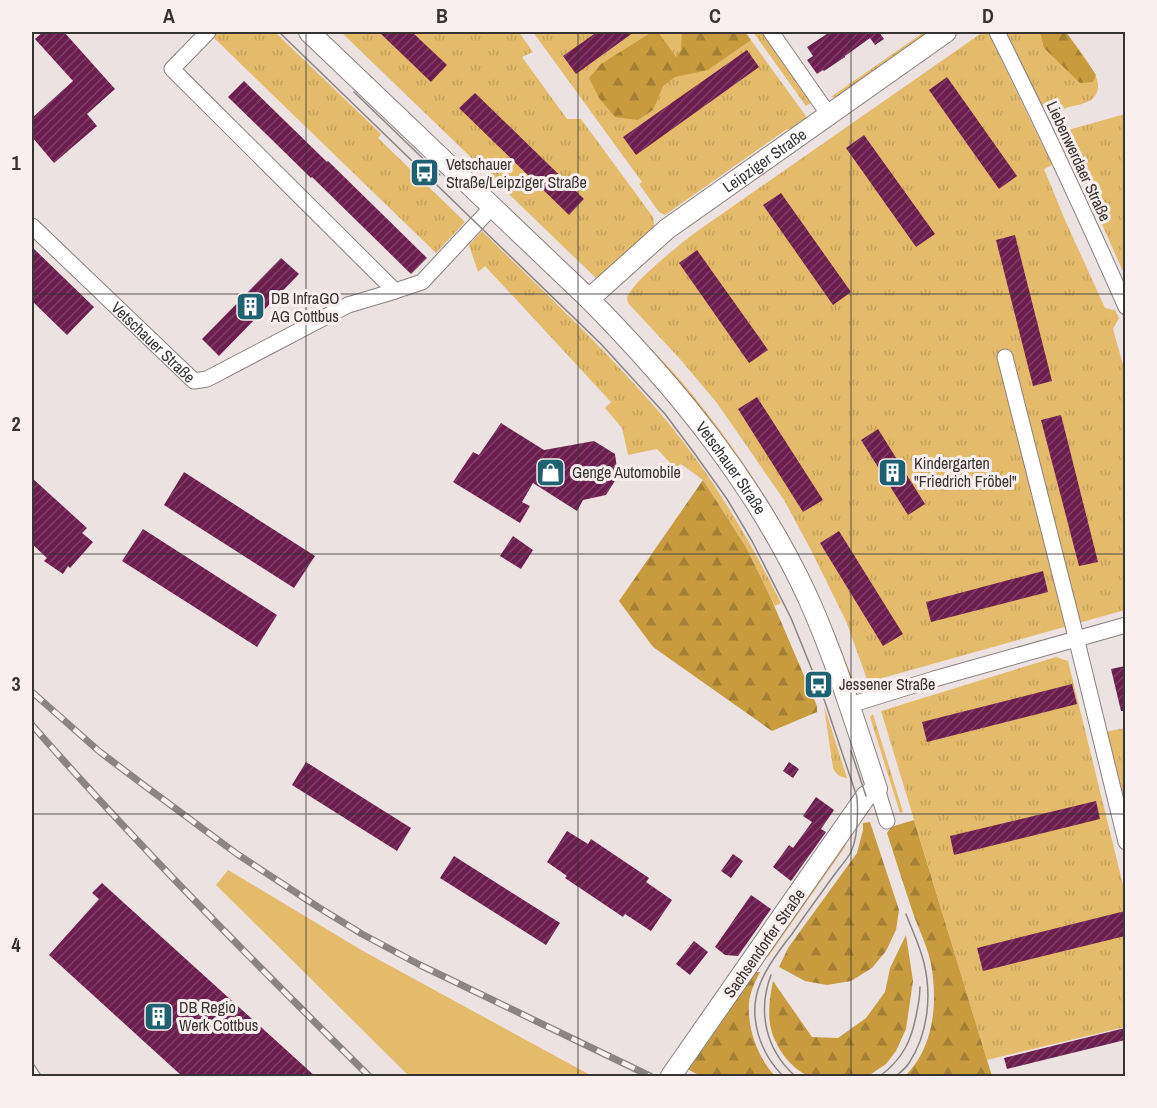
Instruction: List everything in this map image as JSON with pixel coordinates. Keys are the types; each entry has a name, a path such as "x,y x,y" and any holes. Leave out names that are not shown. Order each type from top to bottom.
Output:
{"street":[{"path":"208,32 172,69 395,291"},
{"name":"Vetschauer Straße","path":"309,32 589,299 664,379 710,436 772,528 809,600 850,705 887,821"},
{"path":"771,32 830,115"},
{"name":"Leipziger Straße","path":"589,299 667,229 946,32"},
{"name":"Liebenwerdaer Straße","path":"997,32 1091,228 1125,307"},
{"name":"Vetschauer Straße","path":"32,226 194,381 207,379 348,305 422,282 492,207"},
{"path":"1005,357 1125,842"},
{"path":"850,705 1125,625"},
{"name":"Sachsendorfer Straße","path":"671,1077 866,796 877,789"}],"green space":[{"path":"216,32 275,32 381,134 378,138 465,222 436,253 212,36"},
{"path":"341,32 519,32 533,52 522,57 567,119 581,119 653,217 655,230 598,280"},
{"path":"533,32 745,32 808,119 795,129 787,129 665,215 659,212 639,184 642,182"},
{"path":"652,32 658,32 676,57 681,50 682,32 745,32 751,40 708,70 675,77 663,86 653,110 638,120 615,117 599,98 589,78 601,64"},
{"path":"753,32 762,32 812,102 806,106"},
{"path":"924,32 926,34 838,98 831,97"},
{"path":"983,32 988,32 1052,165 1044,169 1105,308 1115,310 1119,318 1113,329 1126,375 1125,610 868,682 846,621 784,500 717,403 628,303 627,299 630,292 646,274 696,232"},
{"path":"1003,32 1066,32 1097,78 1096,95 1085,103 1059,111 1046,108 1039,102"},
{"path":"1040,32 1066,32 1096,75 1093,82 1080,83 1044,48"},
{"path":"1126,114 1125,276 1061,132"},
{"path":"482,231 596,343 679,436 727,505 781,603 775,606 746,547 703,480 681,464 675,468 657,449 628,455 622,428 605,408 611,402 485,266 478,272 469,245"},
{"path":"609,307 682,382 751,474 778,517 809,576 854,682 848,675 815,595"},
{"path":"703,480 746,547 770,596 817,706 817,712 772,731 653,647 619,601"},
{"path":"1056,657 1068,661 1125,893 1125,1027 987,1060 881,711"},
{"path":"824,706 847,778 838,775 833,768"},
{"path":"873,714 903,812 900,813 870,717"},
{"path":"1125,728 1125,815 1105,732"},
{"path":"914,820 992,1076 905,1076 915,1065 928,1039 932,1024 933,979 928,952 887,833 891,827"},
{"path":"870,822 899,910 896,930 886,951 872,968 851,981 827,985 805,981 779,967 788,948 857,853 863,823"},
{"path":"850,831 845,847 768,957 766,951"},
{"path":"228,870 363,951 592,1076 409,1076 216,885"},
{"path":"906,935 913,981 906,1029 896,1051 886,1064 868,1076 809,1076 795,1068 784,1055 772,1032 769,1008 773,981 812,1037 838,1038 866,1018 885,992 890,968"},
{"path":"753,972 760,972 749,1003 752,1032 763,1061 775,1076 701,1076 687,1069"}],"building":[{"path":"43,32 64,32 115,89 87,114 97,126 54,163 32,137 32,118 73,81 35,39"},
{"path":"379,32 412,32 447,65 431,82"},
{"path":"597,32 634,32 576,74 563,56"},
{"path":"830,32 879,32 884,39 875,45 870,38 817,74 807,60 813,56 807,47"},
{"path":"747,50 759,67 636,155 623,137"},
{"path":"947,77 1017,176 999,189 929,90"},
{"path":"244,81 427,258 411,274 228,97"},
{"path":"475,93 584,199 569,215 459,108"},
{"path":"864,135 935,234 916,247 846,148"},
{"path":"781,193 851,292 833,305 763,205"},
{"path":"1015,235 1052,381 1033,386 996,240"},
{"path":"32,247 94,307 67,335 32,301"},
{"path":"697,250 768,350 749,363 679,263"},
{"name":"DB InfraGO AG Cottbus","path":"281,258 299,274 219,356 202,339"},
{"path":"757,397 823,500 803,512 738,409"},
{"path":"1061,415 1098,562 1079,566 1041,420"},
{"path":"501,423 544,450 594,441 615,454 618,476 606,495 583,500 577,511 533,483 522,502 530,506 520,523 453,482 473,452 479,455"},
{"name":"Kindergarten \"Friedrich Fröbel\"","path":"878,429 925,504 908,515 861,440"},
{"path":"184,472 315,556 294,588 164,505"},
{"path":"32,478 87,528 82,533 93,542 70,568 68,566 63,574 44,561 47,558 32,544"},
{"path":"143,529 277,615 257,647 122,561"},
{"path":"839,531 903,634 883,646 820,543"},
{"path":"513,536 533,550 521,569 500,556"},
{"path":"1043,571 1048,592 931,622 926,602"},
{"path":"1125,666 1125,711 1121,711 1111,669"},
{"path":"1072,684 1077,704 927,742 922,722"},
{"path":"306,762 411,828 397,851 292,785"},
{"path":"789,762 799,769 793,778 783,771"},
{"path":"816,797 834,810 821,829 826,832 791,881 773,867 789,845 793,848 812,822 803,816"},
{"path":"1096,801 1100,819 954,855 950,836"},
{"path":"567,831 588,844 591,839 649,878 646,882 672,900 651,931 625,914 623,917 565,878 567,876 547,862"},
{"path":"733,854 743,861 731,878 721,871"},
{"path":"454,856 560,923 546,945 440,878"},
{"path":"102,883 316,1077 183,1077 49,955 99,899 92,893"},
{"path":"751,895 771,909 738,956 725,955 715,947"},
{"path":"1125,911 1125,936 983,971 977,948"},
{"path":"694,941 708,952 690,975 676,964"},
{"path":"1125,1028 1125,1040 1007,1069 1004,1058"}],"tram line":[{"path":"279,32 601,344 665,414 727,499 752,541 791,618 825,702 857,797 857,817 851,852 774,958 763,977 756,996 756,1021 762,1045 783,1076"},
{"path":"354,92 440,175"},
{"path":"851,751 866,796"},
{"path":"896,1076 906,1067 915,1052 924,1027 928,1001 924,963 906,914"},
{"path":"771,975 765,1003 767,1030 777,1054 795,1076"},
{"path":"880,1076 895,1063 909,1040 918,1008 920,987"}],"railway":[{"path":"32,692 100,752 145,786 237,854 318,907 420,965 650,1076"},
{"path":"32,725 155,860 369,1076"},
{"path":"32,1067 38,1076"}],"place":[{"name":"Vetschauer Straße/Leipziger Straße","path":"425,173"},
{"name":"DB InfraGO AG Cottbus","path":"250,307"},
{"name":"Genge Automobile","path":"551,472"},
{"name":"Kindergarten \"Friedrich Fröbel\"","path":"893,472"},
{"name":"Jessener Straße","path":"818,684"},
{"name":"DB Regio Werk Cottbus","path":"158,1016"}]}
